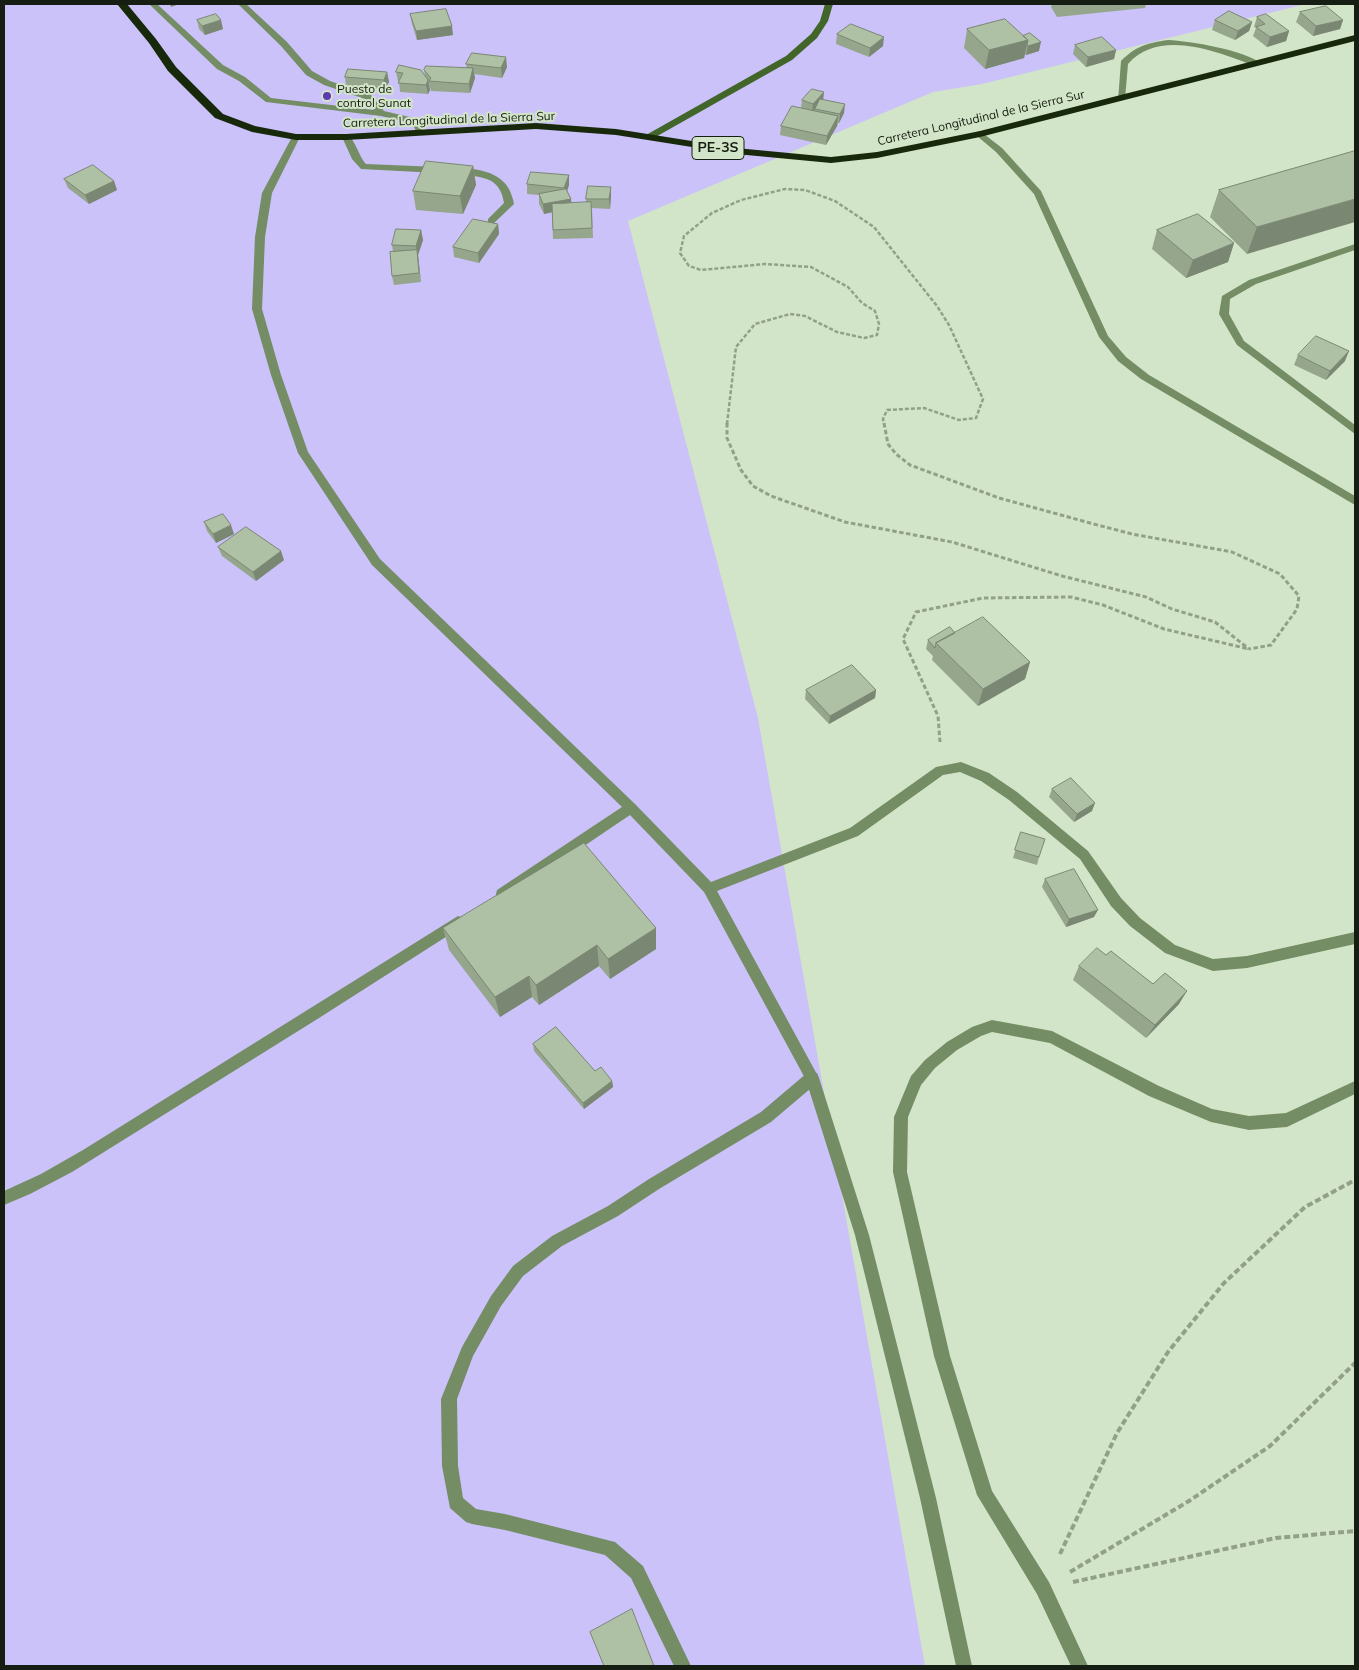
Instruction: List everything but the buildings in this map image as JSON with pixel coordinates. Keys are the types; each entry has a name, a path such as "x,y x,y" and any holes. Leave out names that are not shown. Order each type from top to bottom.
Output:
{"highway":[{"name":"Carretera Longitudinal de la Sierra Sur","path":"122,4 153,41 172,69 219,116 252,129 296,136 346,137 536,126 616,132 736,151 831,160 877,156 980,134 1355,38"}],"street":[{"path":"154,4 220,67 242,79 269,100 381,113 415,121 421,133"},
{"path":"242,4 284,44 309,73 327,83 368,97 381,113"},
{"path":"649,137 789,58 814,36 824,21 829,4"},
{"path":"1121,99 1124,63 1137,50 1156,45 1173,43 1200,45 1258,64"},
{"path":"980,134 999,150 1038,193 1104,338 1122,359 1145,377 1355,501"},
{"path":"296,136 267,193 260,237 257,309 276,375 303,453 376,562 430,617 631,808 709,888 812,1078 862,1235 928,1498 964,1666"},
{"path":"346,137 356,159 364,167 468,171 496,179 507,190 509,204 492,221"},
{"path":"1355,247 1244,285 1225,298 1224,314 1240,343 1355,430"},
{"path":"709,888 854,832 940,771 960,766 985,777 1013,796 1084,855 1116,902 1136,922 1170,949 1214,965 1247,962 1355,938"},
{"path":"495,899 631,808"},
{"path":"4,1198 23,1190 91,1152 327,1007 471,915"},
{"path":"1080,1666 1043,1588 985,1495 942,1356 900,1172 901,1117 916,1081 930,1064 952,1046 977,1030 992,1026 1052,1037 1162,1094 1211,1115 1249,1123 1287,1120 1355,1087"},
{"path":"683,1666 637,1572 609,1548 505,1522 472,1516 456,1502 450,1466 449,1399 467,1352 496,1301 518,1271 556,1241 613,1211 654,1184 766,1117 812,1078"}],"path":[{"path":"940,771 938,716 903,639 916,612 983,598 1071,597 1103,605 1164,629 1248,649 1271,645 1297,609 1299,596 1280,574 1232,552 1132,534 999,498 910,465 896,454 888,444 883,419 887,410 924,408 959,420 976,418 983,399 949,325 937,306 874,227 835,200 805,190 786,189 741,200 712,213 684,236 680,253 689,266 701,270 765,264 810,267 848,287 862,303 875,312 879,324 876,335 864,338 837,332 805,316 790,314 755,324 736,346 727,412 727,438 741,470 753,486 771,496 845,522 952,542 1062,576 1146,597 1172,609 1215,622 1248,649"},
{"path":"1043,1588 1117,1434 1168,1352 1224,1283 1305,1207 1355,1180"},
{"path":"1043,1588 1188,1501 1270,1446 1355,1363"},
{"path":"1043,1588 1276,1538 1355,1531"}],"shaded area":[{"path":"4,4 1306,4 982,84 933,92 628,221 758,718 925,1666 4,1666"}],"place":[{"name":"Puesto de control Sunat","path":"327,96"}]}
